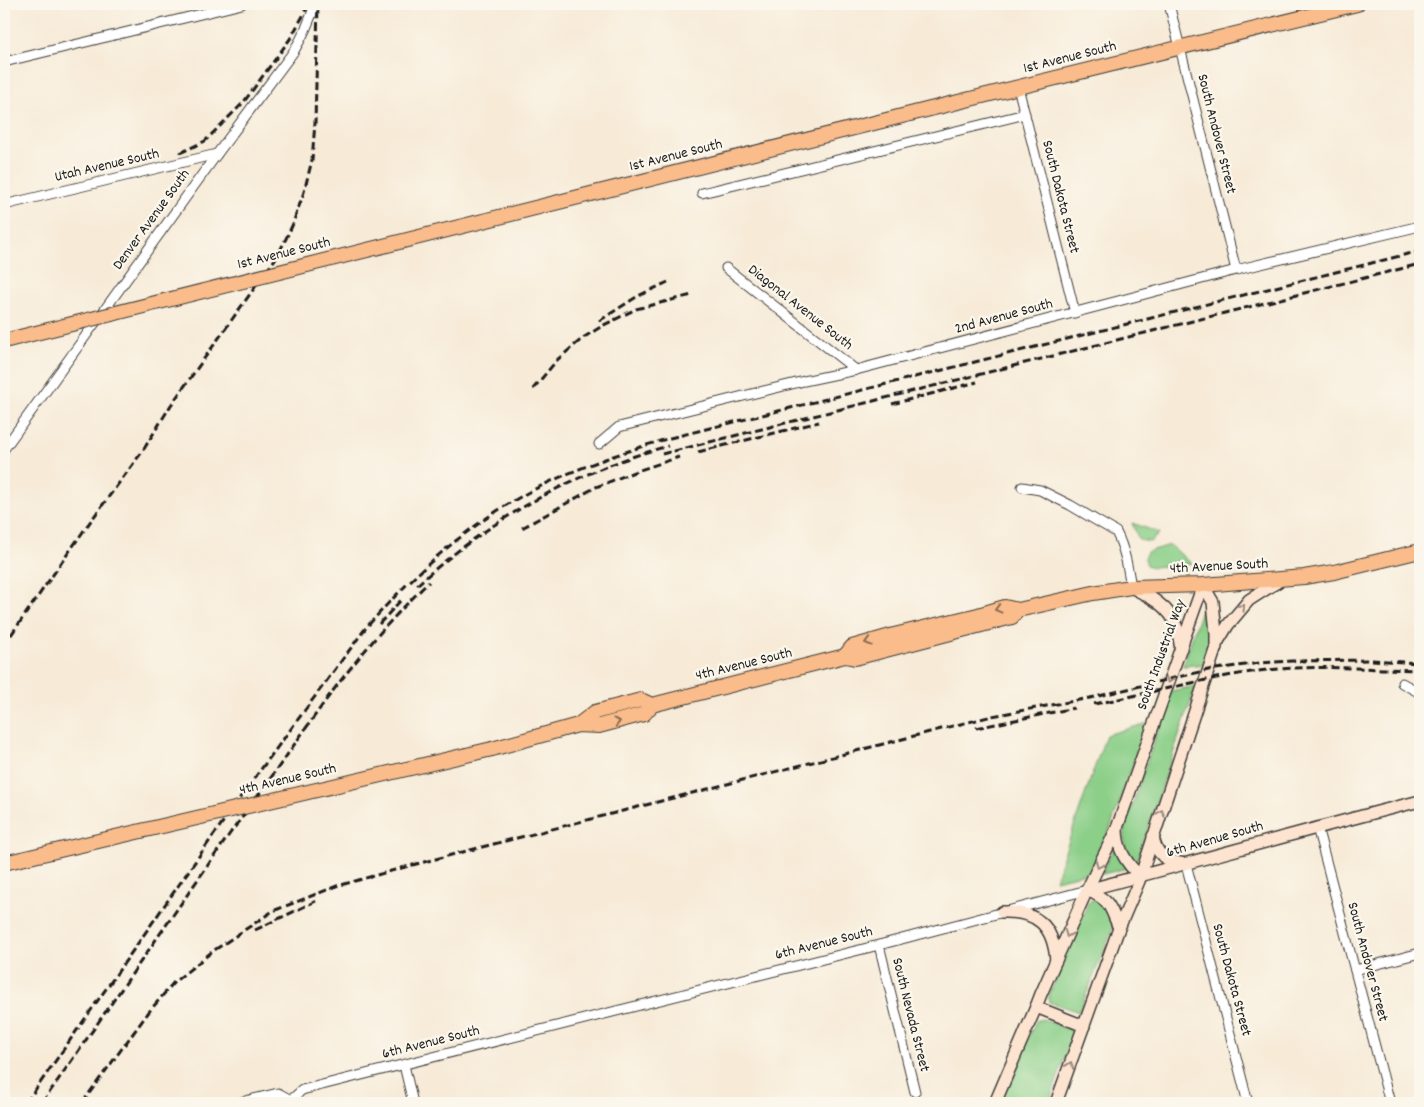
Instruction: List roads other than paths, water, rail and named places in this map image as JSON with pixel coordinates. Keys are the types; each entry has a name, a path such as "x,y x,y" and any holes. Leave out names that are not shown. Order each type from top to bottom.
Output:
{"main road":[{"name":"1st Avenue South","path":"4,341 1018,87 1358,4"},
{"name":"4th Avenue South","path":"845,656 852,647 894,634 1005,607 1018,610 1093,593 1131,587 1203,585 1282,579 1334,572 1420,551"},
{"name":"4th Avenue South","path":"4,863 492,749 578,725 595,712 641,700 652,704 845,656 855,658 1012,617 1018,610"},
{"path":"928,640 932,633 975,620 978,615"}],"street":[{"path":"4,62 242,4"},
{"name":"Denver Avenue South","path":"4,448 294,51 303,36 315,4"},
{"name":"South Andover Street","path":"1169,4 1236,270"},
{"name":"South Dakota Street","path":"1018,87 1075,313"},
{"path":"702,192 1025,114"},
{"name":"Utah Avenue South","path":"4,205 217,154"},
{"name":"2nd Avenue South","path":"599,444 619,427 856,370 1236,270 1420,226"},
{"name":"Diagonal Avenue South","path":"726,268 856,370"},
{"path":"1022,487 1040,490 1116,532 1120,539 1131,587 1157,601 1165,608 1173,618 1181,648"},
{"path":"1216,647 1228,625 1249,600 1282,579"},
{"name":"South Industrial Way","path":"1056,1103 1119,928 1140,876 1216,647 1213,602 1203,585"},
{"name":"South Industrial Way","path":"995,1103 1087,890 1117,828 1203,585"},
{"path":"1402,684 1420,693"},
{"name":"6th Avenue South","path":"237,1103 278,1093 291,1102 302,1090 879,945 1420,801"},
{"name":"South Andover Street","path":"1317,827 1390,1103"},
{"path":"1117,828 1119,846 1123,856 1140,876"},
{"path":"1153,836 1156,848 1160,854 1166,859 1186,864"},
{"name":"South Dakota Street","path":"1186,864 1248,1103"},
{"path":"1087,890 1102,897 1119,928"},
{"path":"1002,912 1025,914 1041,923 1050,933 1053,940 1056,960"},
{"name":"South Nevada Street","path":"879,945 915,1092"},
{"path":"1355,970 1420,953"},
{"path":"1036,1007 1084,1026"},
{"path":"404,1065 413,1103"}],"railway":[{"path":"180,153 205,141 243,103 290,39 308,4"},
{"path":"4,645 87,526 142,452 171,405 278,255 292,226 304,192 312,160 315,123 318,4"},
{"path":"26,1103 239,799 365,629 402,589 442,552 507,504 582,468 670,438 1420,251"},
{"path":"662,454 1420,264"},
{"path":"599,321 638,296 668,282"},
{"path":"533,389 557,360 583,338 602,326 636,309 692,295"},
{"path":"892,404 977,382"},
{"path":"698,452 819,422"},
{"path":"417,585 474,539 535,501 600,469 633,456 668,446"},
{"path":"522,528 596,487 679,457"},
{"path":"42,1103 231,832 329,696 376,637 429,582"},
{"path":"379,624 402,599"},
{"path":"82,1103 148,1013 174,982 213,951 273,911 337,886 992,716 1090,698 1208,670 1292,661 1372,660 1420,663"},
{"path":"1094,704 1202,681 1267,670 1324,668 1420,670"},
{"path":"976,728 1074,708"},
{"path":"255,930 316,901"}]}
